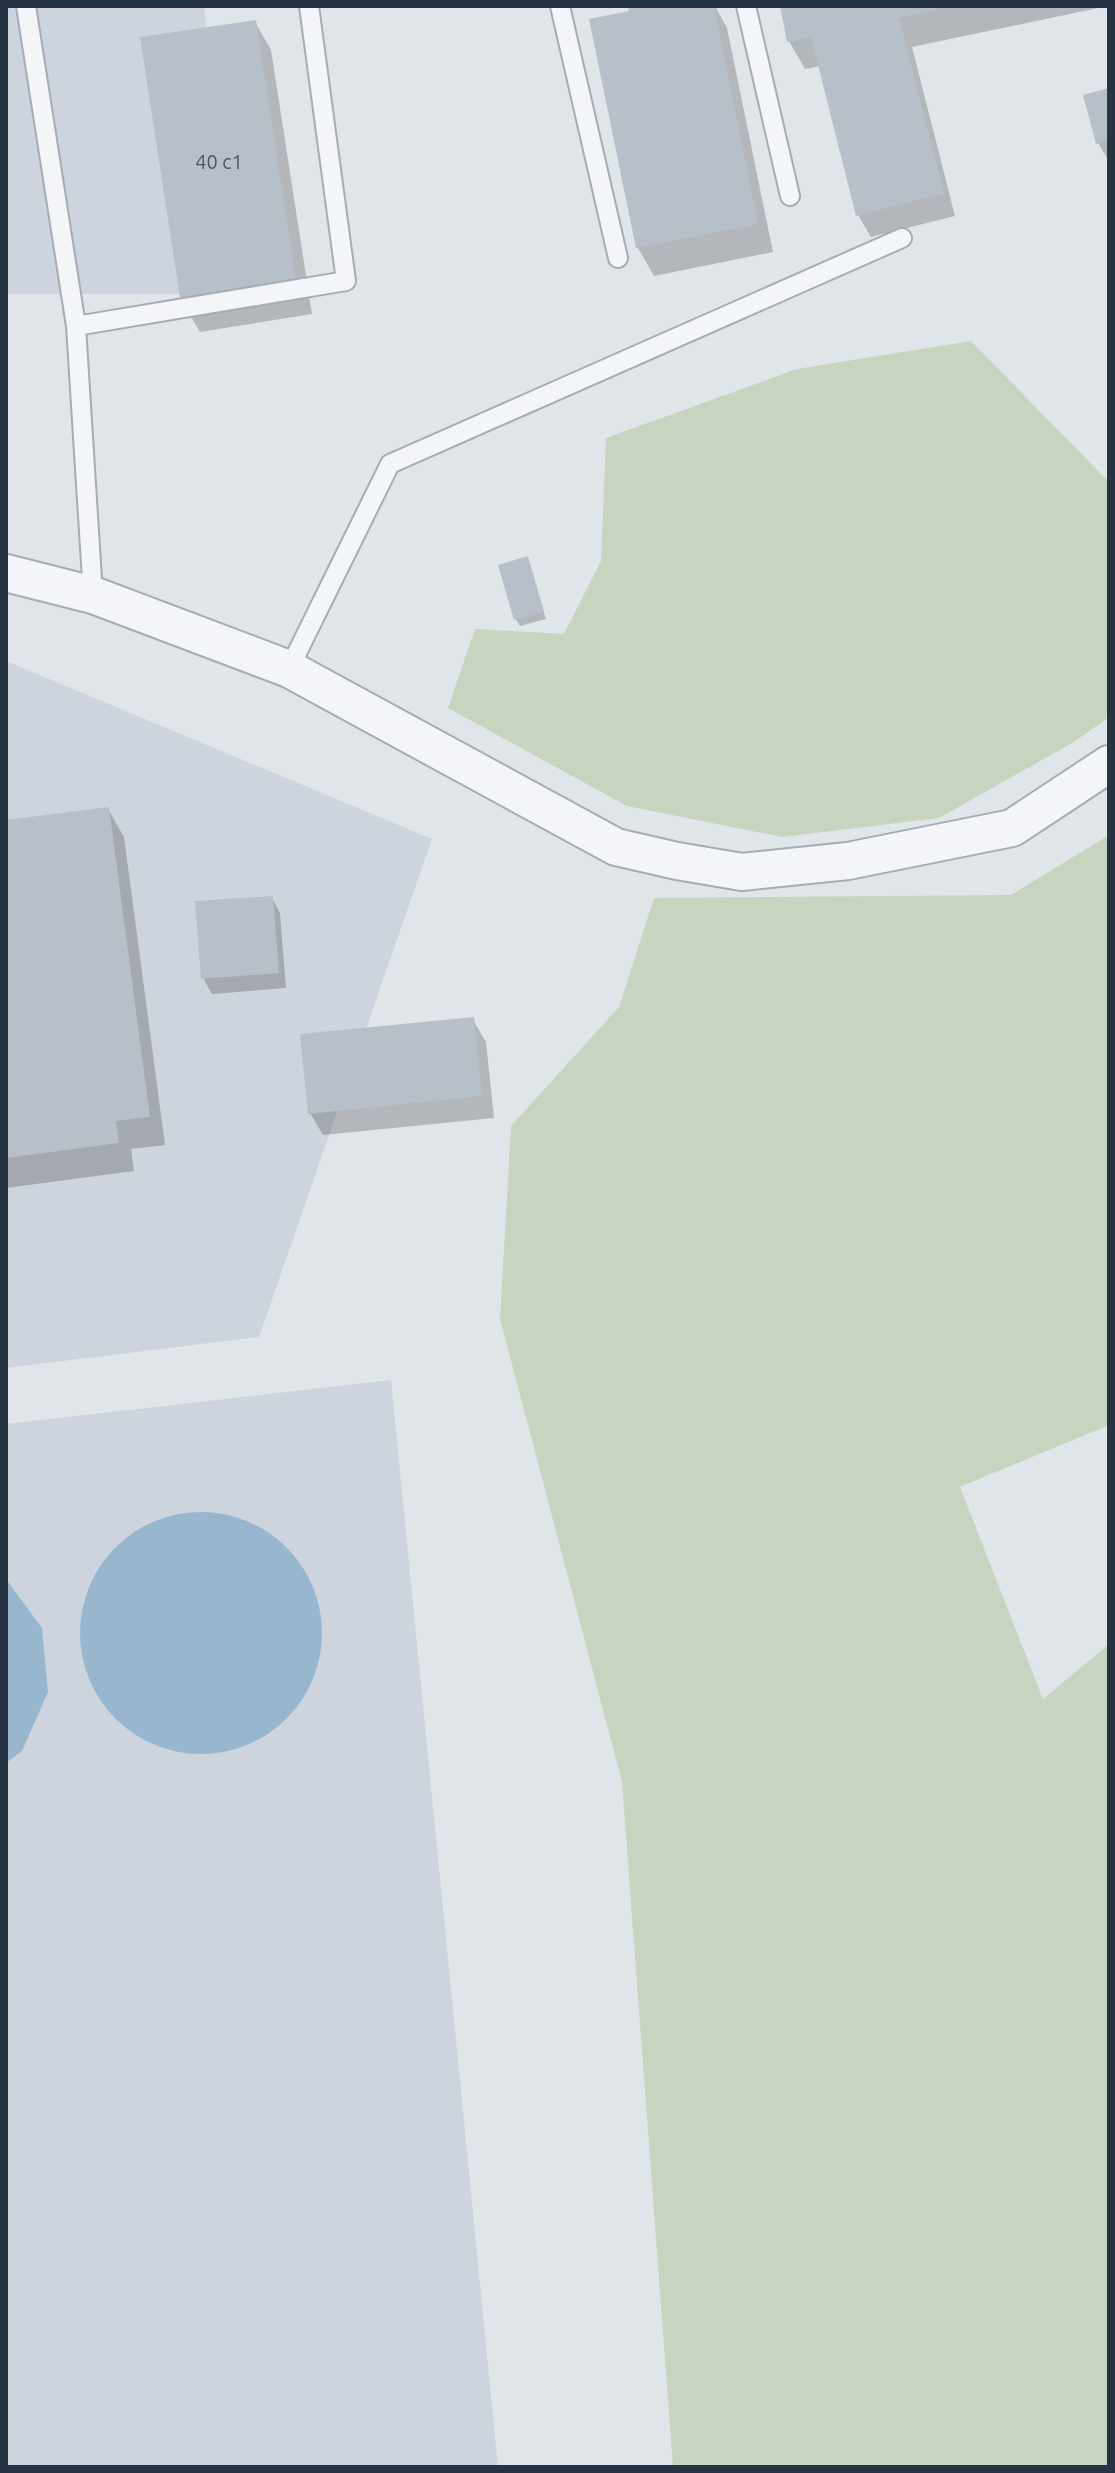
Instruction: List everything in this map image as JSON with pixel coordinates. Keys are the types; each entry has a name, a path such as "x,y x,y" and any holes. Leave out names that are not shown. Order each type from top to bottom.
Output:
{"street":[{"path":"6,573 93,595 289,669 616,847 677,861 742,872 848,861 1012,828 1109,764"}],"lane":[{"path":"26,6 76,326 93,595"},
{"path":"76,326 346,281 309,6"},
{"path":"560,6 618,258"},
{"path":"746,6 790,196"},
{"path":"289,669 390,464 902,238"}],"shaded area":[{"path":"6,6 204,6 232,294 6,294"},
{"path":"6,661 432,839 259,1337 6,1368"},
{"path":"391,1380 498,2467 6,2467 6,1424"}],"green space":[{"path":"971,341 1109,482 1109,717 1074,742 939,818 782,837 627,806 448,708 475,629 564,634 601,561 606,438 797,369"},
{"path":"1109,835 1109,1425 960,1487 1043,1699 1109,1644 1109,2467 673,2467 622,1782 500,1319 511,1126 619,1007 654,898 1011,895"}],"water":[{"path":"201,1512 225,1514 247,1521 287,1547 313,1587 320,1609 320,1657 313,1679 287,1719 247,1745 225,1752 201,1754 177,1752 155,1745 115,1719 89,1679 82,1657 80,1633 82,1609 89,1587 115,1547 155,1521 177,1514"},
{"path":"6,1579 42,1628 48,1692 22,1751 6,1763"}],"building":[{"path":"628,6 714,6 758,224 636,248 589,19 629,11"},
{"path":"780,6 951,6 899,18 944,193 856,216 811,37 787,42"},
{"path":"256,20 297,286 181,304 140,37"},
{"path":"1109,88 1109,140 1096,144 1083,95"},
{"path":"528,556 544,612 514,620 498,565"},
{"path":"109,807 150,1117 116,1121 119,1143 6,1158 6,820"},
{"path":"273,896 279,973 201,979 195,901"},
{"path":"474,1017 482,1096 308,1114 300,1034"}]}
